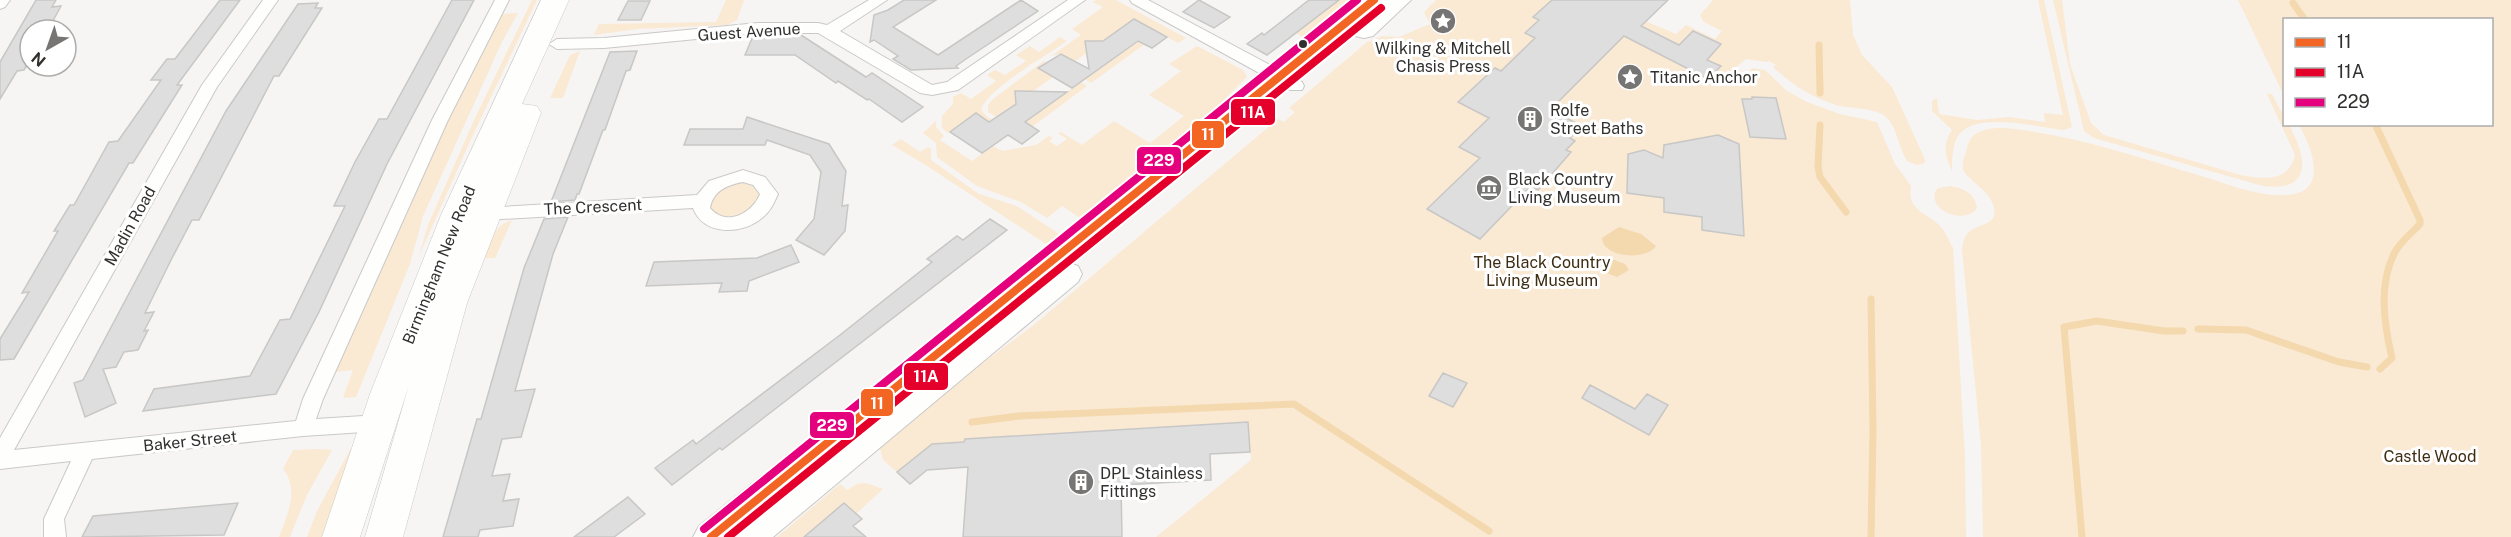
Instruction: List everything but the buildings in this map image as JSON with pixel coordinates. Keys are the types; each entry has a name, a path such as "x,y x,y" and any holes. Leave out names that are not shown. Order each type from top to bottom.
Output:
{"highway":[{"name":"Birmingham New Road","path":"341,537 379,423 471,214 555,0"},
{"name":"Birmingham New Road","path":"384,537 415,420 450,303 471,214 520,126 578,0"},
{"path":"379,423 415,420"},
{"path":"376,537 396,491"}],"main road":[{"path":"1288,82 1374,0"},
{"path":"711,537 1082,248 1288,82 1399,0"},
{"path":"748,537 1082,248"}],"street":[{"path":"0,4 3,0"},
{"name":"Madin Road","path":"2,460 4,449 210,85 271,0"},
{"path":"303,428 313,399 440,120 502,0"},
{"path":"830,31 880,0"},
{"name":"Guest Avenue","path":"557,44 683,37 758,28 818,28 830,31 926,89 932,90 952,86 1078,0"},
{"path":"1144,1 1288,82"},
{"name":"The Crescent","path":"471,214 702,201"},
{"name":"Baker Street","path":"2,460 85,453 303,428 379,423"},
{"path":"55,537 54,519 85,453"}],"green space":[{"path":"532,0 537,0 419,256 428,225 475,118"},
{"path":"726,0 744,0 737,20 727,25 638,29 594,35 599,24 716,22"},
{"path":"1116,0 1186,38 1178,43 1134,19 1074,62 1064,60 1065,56 1061,54 1051,56 1081,35 1072,29 1103,7 1093,2"},
{"path":"1339,0 1354,0 1305,38 1280,25 1305,27 1331,3 1334,4"},
{"name":"The Black Country Living Museum","path":"1436,0 1596,0 1676,34 1686,25 1715,39 1722,31 1704,22 1700,15 1713,0 1850,0 1853,35 1862,55 1892,87 1925,163 1917,165 1907,161 1894,129 1888,119 1878,112 1836,105 1818,98 1787,79 1773,67 1776,65 1769,61 1746,59 1735,68 1747,74 1752,68 1765,70 1787,91 1807,102 1840,114 1877,122 1895,164 1911,186 1910,194 1915,206 1940,226 1953,248 1965,458 1966,537 1156,537 1251,460 1248,422 965,439 964,442 932,444 897,472 883,460 880,448 976,368 1035,324 1278,119 1284,122 1295,112 1289,108 1367,42 1382,36 1399,37 1430,24 1424,12"},
{"path":"2038,0 2044,0 2072,127 2064,130 2007,122 1977,124 1965,129 1957,138 1953,150 1952,171 1946,150 1947,140 1952,130 1932,111 1932,101 1937,98 1939,114 1977,120 2009,117 2045,122 2044,113 2063,115"},
{"path":"2053,0 2062,0 2070,64 2091,123 2104,135 2237,174 2272,177 2286,171 2295,155 2267,94 2272,94 2283,115 2283,126 2290,126 2300,149 2302,170 2291,184 2263,186 2094,138 2084,131"},
{"name":"Castle Wood","path":"2238,0 2511,0 2511,537 1983,537 1981,445 1962,249 1968,233 1989,222 1994,215 1994,210 1986,193 1963,170 1963,161 1971,139 1984,130 2006,128 2021,130 2076,140 2117,151 2252,192 2286,195 2300,192 2313,178 2314,168 2309,145 2300,126 2493,126 2493,18 2283,18 2283,94"},
{"path":"518,13 502,42 423,216 410,264 356,397 343,398 353,370 335,372 425,166 501,14"},
{"path":"1060,37 1067,41 1020,72 986,100 981,109 993,120 989,122 975,114 948,133 942,128 942,116 953,104 953,97 961,93 971,99 996,81 987,75 995,70 1005,75 1026,61 1016,55 1030,46 1039,52"},
{"path":"1138,41 1145,44 1091,83 1085,79"},
{"path":"1197,46 1243,70 1247,77 1217,107 1080,218 1062,206 1047,218 1021,202 977,186 937,157 936,143 923,133 936,121 936,127 944,136 940,140 972,161 993,146 1002,151 1036,145 1049,136 1053,138 1049,141 1057,146 1067,139 1058,133 1061,132 1082,145 1114,121 1150,143 1184,116 1149,95 1181,71 1169,64"},
{"path":"580,51 563,98 550,98 570,55"},
{"path":"1044,61 1046,62 1039,67 1048,70 1053,77 1029,94 1020,91 1015,94 1015,98 1020,101 996,117 988,112 988,105 993,99"},
{"path":"1081,82 1087,86 1032,127 1025,122"},
{"path":"901,139 920,152 928,147 931,149 931,160 979,194 1017,206 1059,234 1046,244 892,145"},
{"path":"740,182 757,189 760,195 756,202 751,208 737,216 730,218 716,214 710,207 714,196 725,187"},
{"path":"1950,186 1971,195 1977,208 1972,213 1957,216 1937,205 1935,192 1938,188"},
{"path":"512,220 495,258 484,258 496,230"},
{"path":"351,448 357,451 328,537 307,537 317,511"},
{"path":"293,450 332,450 307,495 290,537 279,537 291,494 291,485 283,469"},
{"path":"866,483 883,489 857,513 862,519 850,529 858,537 777,537 840,484 847,490 857,484"}],"shaded area":[{"path":"1619,227 1641,234 1656,246 1651,251 1635,255 1609,250 1602,238"},
{"path":"1609,258 1625,264 1629,270 1617,277 1593,268 1596,261"}],"waterway":[{"path":"2293,3 2304,18"},
{"path":"1819,45 1820,93"},
{"path":"1820,125 1818,167 1820,177 1846,212"},
{"path":"2376,126 2420,220 2420,224 2397,248 2386,277 2385,318 2392,358 2380,369"},
{"path":"1871,299 1873,430 1871,537"},
{"path":"2082,537 2064,327 2097,321 2164,331 2183,331"},
{"path":"2198,329 2246,330 2339,362 2367,367"},
{"path":"972,422 1019,416 1294,404 1489,531"}],"transit line":[{"name":"229","path":"704,529 1357,0"},
{"name":"11","path":"711,537 1374,0"},
{"name":"11A","path":"728,537 1381,8"}],"place":[{"name":"Wilking & Mitchell Chasis Press","path":"1443,21"},
{"name":"Titanic Anchor","path":"1630,77"},
{"name":"Rolfe Street Baths","path":"1530,119"},
{"name":"Black Country Living Museum","path":"1489,188"},
{"name":"DPL Stainless Fittings","path":"1081,482"}]}
